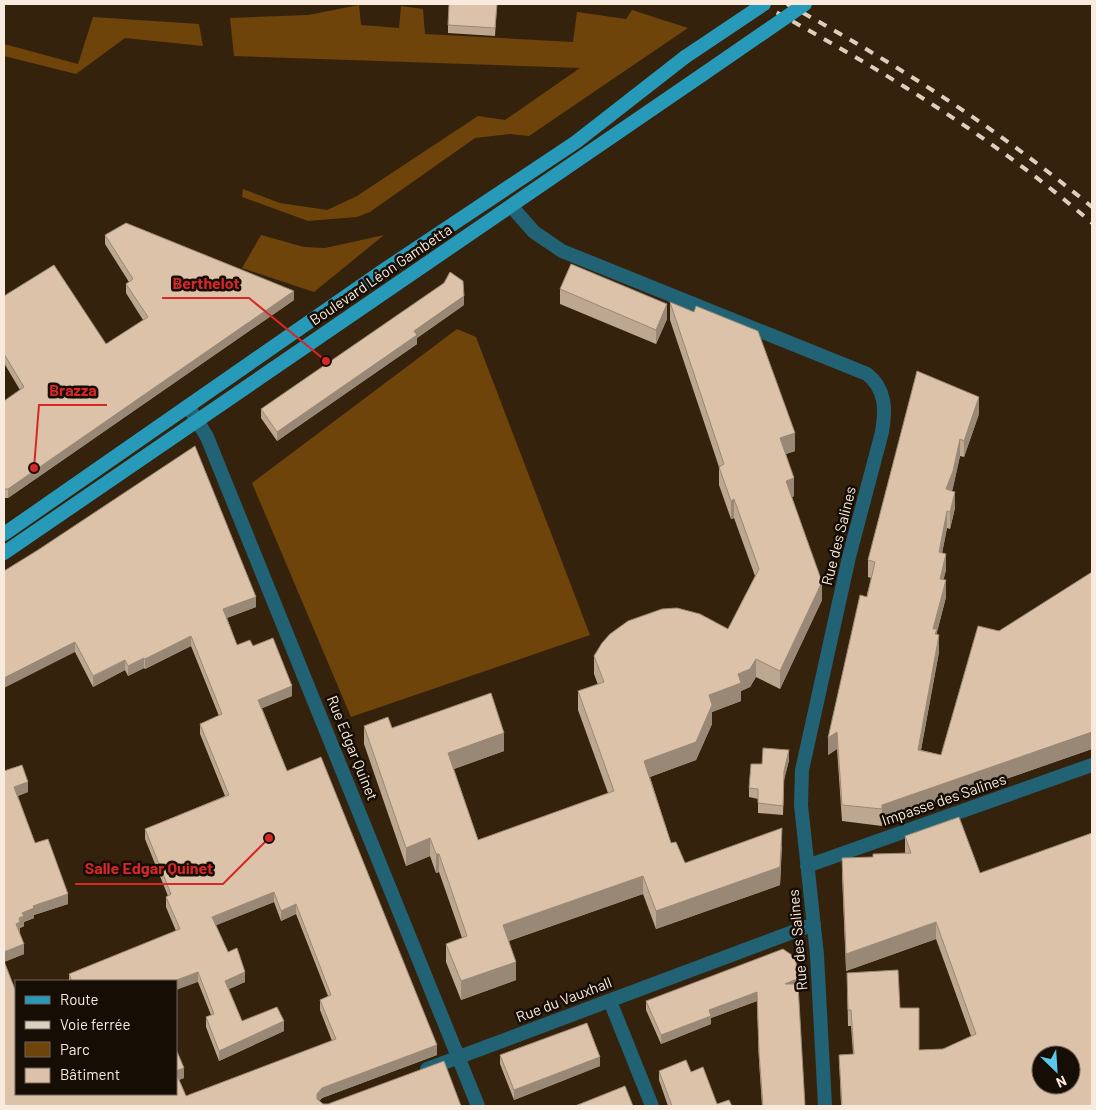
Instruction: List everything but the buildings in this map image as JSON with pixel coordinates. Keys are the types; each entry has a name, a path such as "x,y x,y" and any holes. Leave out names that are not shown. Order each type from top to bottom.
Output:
{"main road":[{"name":"Boulevard Léon Gambetta","path":"4,534 381,272 576,142 685,58 764,4"},
{"name":"Boulevard Léon Gambetta","path":"5,547 197,420 805,4"}],"street":[{"name":"Rue des Salines","path":"511,206 534,232 562,251 860,371 874,380 880,388 885,408 882,432 849,557 802,770 801,805 814,924 825,1106"},
{"name":"Rue Edgar Quinet","path":"188,406 210,443 478,1106"},
{"name":"Impasse des Salines","path":"807,866 1092,765"},
{"name":"Rue du Vauxhall","path":"414,1074 814,924"},
{"path":"610,1001 652,1106"}],"green space":[{"path":"359,5 361,25 399,28 401,6 423,9 425,34 573,42 577,12 626,19 632,10 688,28 529,136 510,134 475,138 370,212 357,217 308,221 242,197 243,189 280,203 327,210 357,196 478,116 505,120 580,68 234,56 230,18 308,15"},
{"path":"93,17 199,24 203,46 125,38 76,74 4,56 4,44 78,64"},
{"path":"261,235 304,247 325,248 384,235 314,292 242,268"},
{"path":"457,329 476,337 590,635 351,717 252,483"}],"railway":[{"path":"761,4 933,104 1014,161 1092,223"},
{"path":"787,4 868,50 982,123 1092,207"}],"place":[{"name":"Berthelot","path":"326,361"},
{"name":"Brazza","path":"34,468"},
{"name":"Salle Edgar Quinet","path":"269,838"}]}
